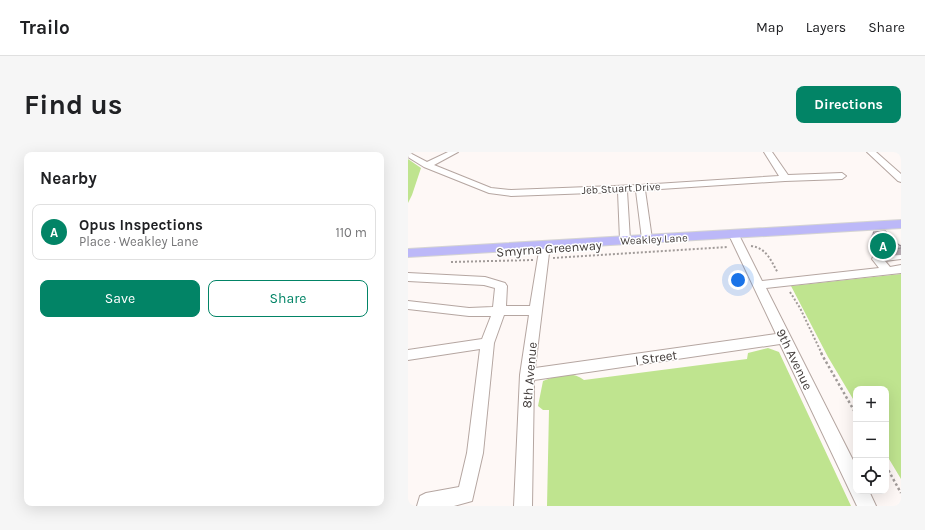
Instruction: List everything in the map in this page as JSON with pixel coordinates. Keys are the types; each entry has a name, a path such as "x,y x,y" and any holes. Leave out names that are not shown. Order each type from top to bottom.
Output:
{"main road":[{"name":"Weakley Lane","path":"408,253 544,252 625,240 647,239 736,241 901,224"}],"street":[{"path":"427,165 454,152"},
{"path":"768,152 785,178"},
{"path":"871,152 901,179"},
{"name":"Jeb Stuart Drive","path":"408,154 427,165 488,190 511,192 622,189 785,178 842,176"},
{"path":"640,188 647,239"},
{"path":"622,189 625,240"},
{"name":"9th Avenue","path":"736,241 786,338 853,478"},
{"name":"8th Avenue","path":"523,506 527,375 544,252"},
{"path":"887,270 877,258 901,256"},
{"path":"758,284 901,269"},
{"path":"408,277 485,282 501,286 499,312 488,343 475,453 466,495 426,502 426,506"},
{"path":"408,305 468,312 537,310"},
{"name":"I Street","path":"527,375 786,338"},
{"path":"408,355 488,343"},
{"path":"861,494 867,506"}],"path":[{"name":"Smyrna Greenway","path":"449,262 490,262 544,252 736,241 761,247 767,252 782,282 798,303 823,356 853,409"},
{"path":"889,471 901,493"}],"green space":[{"path":"408,159 421,168 408,203"},
{"path":"901,274 901,479 889,459 889,386 853,386 853,399 828,357 791,286"},
{"path":"768,348 779,352 851,506 547,506 549,410 543,410 538,406 543,381 564,375 574,375 584,380 747,359 748,353"}],"building":[{"path":"886,231 900,246 901,245 901,248 889,249 873,232"}],"place":[{"name":"Opus Inspections","path":"883,246"}]}
